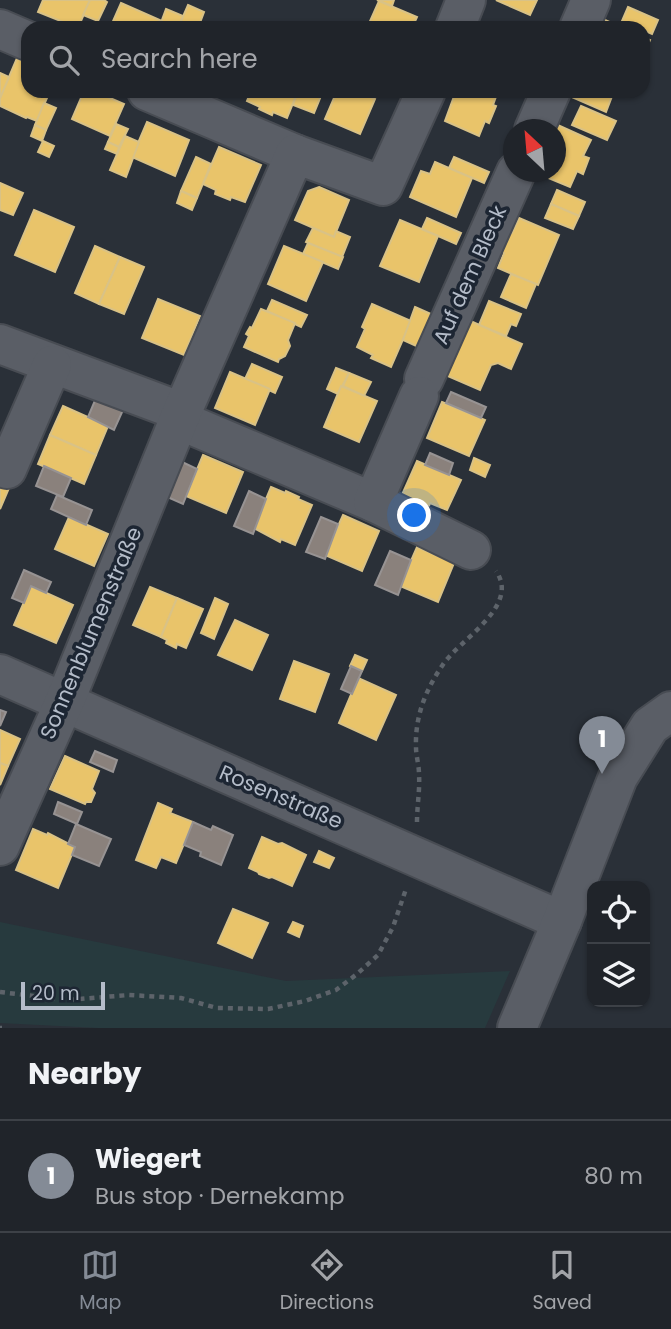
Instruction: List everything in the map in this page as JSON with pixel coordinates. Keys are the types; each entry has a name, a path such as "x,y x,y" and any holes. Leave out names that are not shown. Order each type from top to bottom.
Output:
{"street":[{"path":"458,21 466,0"},
{"path":"582,21 591,0"},
{"path":"0,29 21,38"},
{"path":"163,98 295,154 383,186 423,98"},
{"path":"539,119 548,98"},
{"name":"Sonnenblumenstraße","path":"0,846 64,703 181,416 295,154"},
{"name":"Auf dem Bleck","path":"373,502 512,182"},
{"path":"0,344 181,416 373,502 471,550"},
{"path":"7,469 52,365"},
{"name":"Rosenstraße","path":"0,674 562,921"},
{"path":"517,1028 618,777 650,726 671,711"}],"path":[{"path":"0,992 67,1000 129,995 181,998 217,1008 268,1009 305,1001 336,990 378,955 393,927 418,857 418,715 443,663 489,618 498,604 503,587 487,561 471,550"}],"green space":[{"path":"0,922 286,981 510,971 485,1028 98,1028 0,1023"}],"building: Homes":[{"path":"43,0 90,0 81,21 60,21 38,12"},
{"path":"90,0 107,2 98,21 83,15"},
{"path":"377,0 394,0 392,6"},
{"path":"496,0 537,0 530,15"},
{"path":"379,1 417,17 415,21 370,21"},
{"path":"121,3 162,21 113,21"},
{"path":"188,5 204,12 201,21 181,21"},
{"path":"628,7 658,20 652,34 650,21 622,21"},
{"path":"166,9 183,16 181,21 162,21"},
{"path":"596,16 607,21 594,21"},
{"path":"17,58 21,60 21,98 47,98 37,121 0,106 0,98"},
{"path":"0,73 9,77 0,98"},
{"path":"81,98 110,98 124,104 110,136 72,119"},
{"path":"248,98 295,98 287,118 273,112 272,115 247,101"},
{"path":"296,98 320,98 314,113 293,105"},
{"path":"334,98 375,99 360,134 325,119"},
{"path":"453,98 496,98 493,105 496,106 489,123 485,121 479,136 445,121"},
{"path":"574,98 611,98 606,112"},
{"path":"44,103 56,108 46,130 35,125"},
{"path":"581,106 616,121 607,140 572,125"},
{"path":"147,122 189,140 175,176 132,157"},
{"path":"116,124 128,129 119,147 108,142"},
{"path":"35,125 46,130 42,141 31,136"},
{"path":"566,129 591,140 583,156 589,158 583,174 577,171 570,187 558,182 566,182"},
{"path":"125,136 139,142 126,177 110,170"},
{"path":"43,141 54,146 49,157 38,152"},
{"path":"108,142 119,147 117,154 105,149"},
{"path":"219,147 261,165 245,202 215,194 216,190 203,184"},
{"path":"196,157 211,164 197,198 181,191"},
{"path":"454,157 489,172 484,183 449,168"},
{"path":"435,162 472,178 456,217 410,197 421,171 430,174"},
{"path":"0,183 23,193 13,215 0,210"},
{"path":"319,187 349,200 334,237 295,220 308,191"},
{"path":"557,190 585,202 579,216 551,204"},
{"path":"181,191 197,198 192,210 177,203"},
{"path":"551,204 579,216 573,229 545,218"},
{"path":"34,210 74,227 55,272 15,255"},
{"path":"427,218 461,233 456,244 422,229"},
{"path":"519,218 559,235 538,285 498,268 504,253 497,249 505,230 512,233"},
{"path":"400,220 438,236 419,282 380,266"},
{"path":"313,228 334,237 336,231 350,237 342,257 306,242"},
{"path":"308,243 343,257 338,269 303,254"},
{"path":"95,246 120,257 99,304 75,293"},
{"path":"284,246 323,262 306,301 268,284"},
{"path":"120,257 144,267 124,314 99,304"},
{"path":"511,274 536,284 526,308 501,297"},
{"path":"158,299 200,316 184,355 142,338"},
{"path":"272,300 307,315 301,327 267,311"},
{"path":"489,301 521,314 516,326 511,324 506,336 479,325"},
{"path":"372,304 411,321 391,367 371,358 373,355 357,347"},
{"path":"415,307 440,318 425,350 403,340"},
{"path":"261,309 295,323 288,340 290,346 278,362 244,347 249,336 246,334"},
{"path":"466,319 522,344 511,369 498,363 491,365 480,390 443,374"},
{"path":"252,364 282,377 275,393 245,379"},
{"path":"336,368 349,373 338,394 327,389"},
{"path":"230,372 270,389 255,425 215,408"},
{"path":"349,373 371,382 364,396 343,386"},
{"path":"341,386 377,401 359,442 324,427"},
{"path":"442,402 485,420 469,456 427,438"},
{"path":"63,406 108,426 96,455 50,435"},
{"path":"50,435 96,455 84,484 38,464"},
{"path":"203,455 243,472 226,513 186,496"},
{"path":"474,458 490,465 485,477 470,470"},
{"path":"417,461 461,480 447,510 430,503 428,509 401,497"},
{"path":"0,484 9,488 0,509"},
{"path":"271,487 285,493 286,491 312,505 295,545 281,539 280,542 254,528"},
{"path":"343,515 379,531 362,571 325,555"},
{"path":"69,517 108,534 94,566 55,549"},
{"path":"417,547 454,563 438,602 400,586"},
{"path":"31,586 73,605 56,643 14,625"},
{"path":"150,587 177,598 161,637 133,625"},
{"path":"177,598 203,609 186,648 177,644 176,648 161,637"},
{"path":"215,598 228,604 214,639 201,633"},
{"path":"235,620 268,635 252,670 218,655"},
{"path":"355,655 367,660 362,671 350,666"},
{"path":"294,661 329,674 315,712 280,699"},
{"path":"358,678 396,695 376,740 339,723"},
{"path":"0,730 20,739 8,766 0,763"},
{"path":"65,756 99,771 92,789 95,793 91,802 85,804 50,789"},
{"path":"0,763 8,766 0,785"},
{"path":"158,803 172,809 170,813 193,822 176,863 161,857 156,868 136,860"},
{"path":"33,829 47,835 48,833 75,847 58,888 16,870"},
{"path":"262,837 306,855 292,886 249,868"},
{"path":"319,851 334,858 329,868 314,862"},
{"path":"233,909 268,923 252,958 218,943"},
{"path":"293,922 303,926 299,937 288,932"}],"building: Industry":[{"path":"451,392 486,407 481,418 446,403"},
{"path":"96,398 123,410 114,430 88,417"},
{"path":"430,453 453,463 449,475 425,465"},
{"path":"180,461 197,469 183,504 165,496"},
{"path":"44,466 71,478 63,497 36,486"},
{"path":"249,491 266,499 253,534 234,526"},
{"path":"57,495 92,510 86,525 51,509"},
{"path":"321,517 338,524 325,559 306,552"},
{"path":"390,551 411,560 398,595 375,585"},
{"path":"24,570 51,582 46,593 31,586 24,603 12,598"},
{"path":"351,666 362,671 352,694 341,689"},
{"path":"0,710 6,712 0,726"},
{"path":"95,751 117,760 113,772 90,762"},
{"path":"58,802 82,812 77,824 54,814"},
{"path":"193,822 211,830 213,826 233,835 221,865 184,845"},
{"path":"76,824 111,839 99,866 72,855 75,847 68,844"}],"place":[{"name":"Wiegert","path":"602,774"}]}
